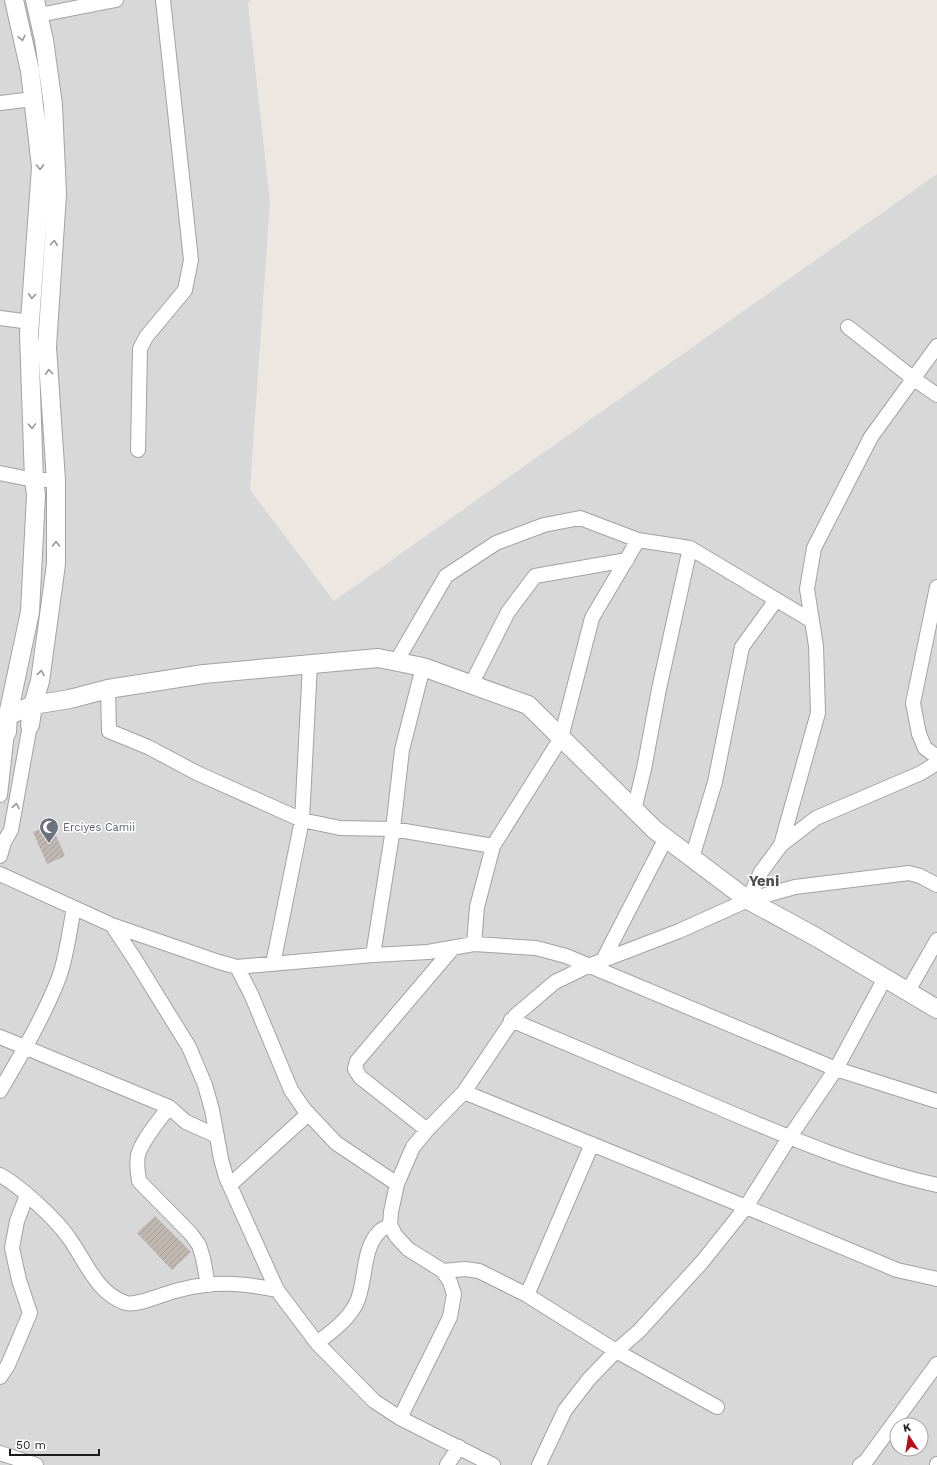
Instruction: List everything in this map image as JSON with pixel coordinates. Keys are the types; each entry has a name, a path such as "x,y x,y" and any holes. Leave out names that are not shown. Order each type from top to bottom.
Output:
{"street":[{"path":"0,794 4,725 30,612 36,495 34,480 29,335 40,167 30,71 14,0"},
{"path":"1,843 11,830 33,705 41,674 56,564 56,480 47,347 57,194 53,105 44,40 37,7 116,0"},
{"path":"138,450 140,349 146,337 185,290 191,260 163,0"},
{"path":"0,103 33,99"},
{"path":"0,318 30,322"},
{"path":"848,327 914,379 937,395"},
{"path":"782,845 818,713 816,646 807,589 814,548 871,438 937,346"},
{"path":"0,473 34,480 56,480"},
{"path":"396,662 446,576 496,543 544,525 580,518 638,540 690,548 812,621"},
{"path":"474,944 478,907 494,846 561,738 592,618 638,540"},
{"path":"634,810 644,769 659,689 690,548"},
{"path":"471,685 508,612 535,576 627,560"},
{"path":"937,587 913,703 919,734 925,748 937,757"},
{"path":"692,858 715,782 742,647 776,600"},
{"path":"4,725 33,705 70,699 108,689 204,674 378,658 423,667 528,705 655,830 748,900 816,936 937,1009"},
{"path":"273,964 302,820 310,664"},
{"path":"373,955 393,829 402,750 423,667"},
{"path":"108,689 109,731 148,747 197,772 302,820 340,828 393,829 494,846"},
{"path":"4,725 30,725 70,699"},
{"path":"748,900 761,872 782,845 816,818 921,773 937,763"},
{"path":"603,960 666,838"},
{"path":"400,1418 450,1317 454,1294 450,1282 443,1271 408,1248 396,1236 390,1225 391,1212 397,1184 413,1147 427,1130 464,1092 516,1015 555,982 588,966 679,931 748,900 795,887 909,873 920,876 937,884"},
{"path":"0,874 112,925 238,967 373,955 428,952 474,944 536,948 566,956 836,1069 937,1100"},
{"path":"0,1091 26,1047 58,979 74,908"},
{"path":"112,925 134,958 188,1047 206,1085 221,1159 230,1185 277,1290 317,1343 374,1401 400,1418 494,1465"},
{"path":"908,991 937,940"},
{"path":"427,1130 360,1077 355,1069 357,1061 453,948"},
{"path":"238,967 251,994 291,1090 308,1114 336,1143 397,1184"},
{"path":"539,1465 565,1410 589,1379 616,1351 639,1331 702,1262 746,1207 789,1138 836,1069 885,978"},
{"path":"512,1020 789,1138 867,1166 905,1178 937,1185"},
{"path":"0,1037 169,1107 186,1122 216,1136"},
{"path":"464,1092 897,1270 937,1279"},
{"path":"169,1107 150,1132 138,1155 137,1170 139,1180 199,1245 208,1285"},
{"path":"230,1185 308,1114"},
{"path":"527,1295 592,1144"},
{"path":"0,1175 40,1206 68,1237 105,1291 127,1303 144,1301 175,1291 208,1285 245,1284 277,1290"},
{"path":"0,1377 8,1365 30,1313 19,1280 12,1248 17,1221 27,1195"},
{"path":"317,1343 340,1325 355,1305 361,1291 366,1258 371,1244 379,1232 390,1225"},
{"path":"443,1271 465,1269 479,1271 527,1295 616,1351 717,1407"},
{"path":"860,1465 866,1461 937,1364"},
{"path":"447,1465 459,1447"},
{"path":"0,1453 36,1465"}],"shaded area":[{"path":"0,0 251,0 248,3 270,201 250,490 334,601 937,174 937,1465 0,1465"}],"building":[{"name":"Erciyes Camii","path":"51,824 65,856 47,864 33,832"},
{"path":"155,1216 191,1252 172,1270 137,1233"}],"place":[{"name":"Erciyes Camii","path":"49,844"}],"district":[{"name":"Yeni","path":"764,881"}]}
